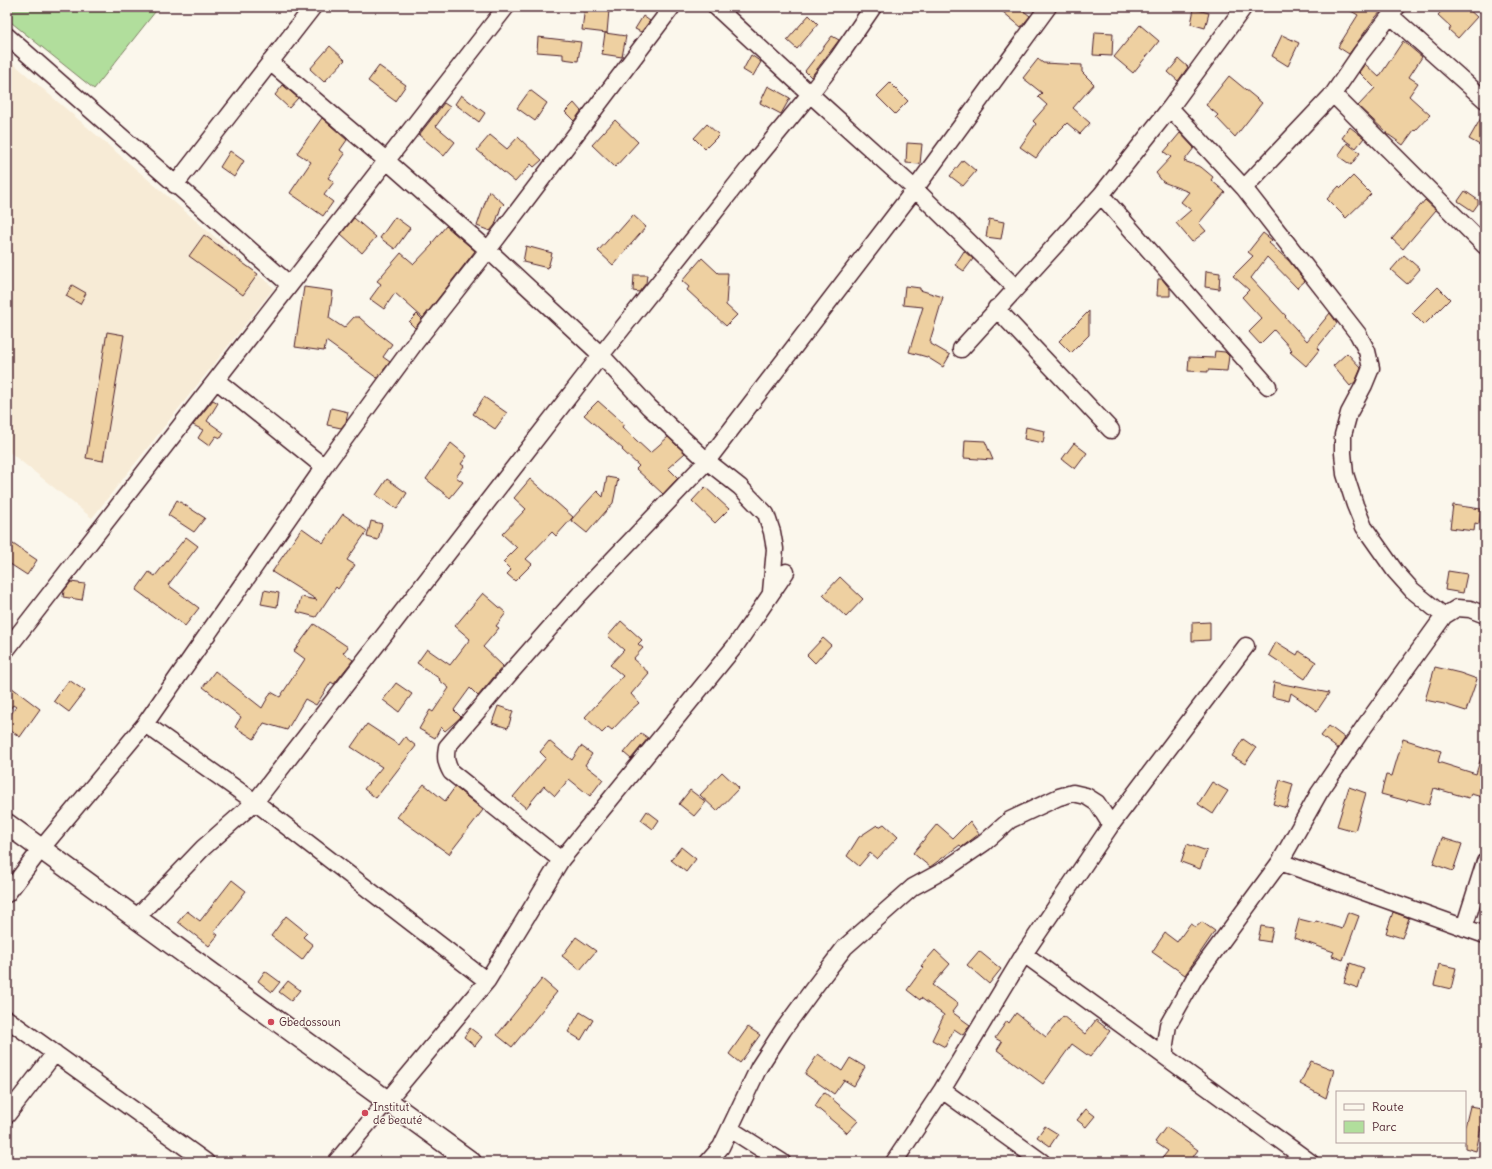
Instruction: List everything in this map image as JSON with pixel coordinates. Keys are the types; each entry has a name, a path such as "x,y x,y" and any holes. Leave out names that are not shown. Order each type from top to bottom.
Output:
{"street":[{"path":"175,184 313,7"},
{"path":"7,650 506,7"},
{"path":"7,894 41,849 145,724 324,467 415,343 488,250 672,7"},
{"path":"716,7 915,188 1015,287"},
{"path":"136,918 203,848 255,802 601,355 838,58 873,7"},
{"path":"560,860 451,772 446,763 445,757 447,747 578,596 707,461 915,188 1048,7"},
{"path":"961,349 996,308 1100,195 1170,108 1244,7"},
{"path":"1244,188 1333,94 1362,53 1394,12 1485,100"},
{"path":"7,36 290,285"},
{"path":"270,62 387,161 488,250 601,355 649,407 707,461 740,487 766,514 772,532 775,550 771,592"},
{"path":"1333,94 1485,246"},
{"path":"1170,108 1244,188 1358,334 1367,351 1371,363 1370,374 1349,414 1343,435 1345,474 1364,527 1395,571 1412,590 1444,616"},
{"path":"1100,195 1268,386"},
{"path":"996,308 1111,430"},
{"path":"216,380 324,467"},
{"path":"336,1162 487,981 560,860 736,645 786,572"},
{"path":"1165,1056 1168,1025 1194,979 1280,862 1319,793 1364,727 1444,616 1457,608 1470,609 1485,615"},
{"path":"894,1162 942,1090 1024,954 1111,825 1246,646"},
{"path":"145,724 255,802 487,981"},
{"path":"708,1162 721,1147 759,1067 783,1030 817,983 845,947 913,888 984,843 1010,820 1059,797 1073,794 1086,796 1097,803 1111,825"},
{"path":"7,824 471,1162"},
{"path":"1280,862 1485,935"},
{"path":"1464,928 1485,862"},
{"path":"1024,954 1310,1162"},
{"path":"7,1019 206,1162"},
{"path":"7,1114 55,1053"},
{"path":"942,1090 1042,1162"},
{"path":"730,1129 782,1162"}],"shaded area":[{"path":"7,58 274,288 92,518 7,450"}],"green space":[{"path":"7,7 159,7 94,89 7,19"}],"building":[{"path":"585,7 609,10 607,33 582,30"},
{"path":"997,7 1019,7 1030,16 1021,27"},
{"path":"1344,7 1385,7 1375,18 1349,54 1338,47 1358,15"},
{"path":"1445,7 1466,7 1477,17 1458,38 1449,30 1451,27 1438,15"},
{"path":"1194,9 1209,13 1205,28 1191,24"},
{"path":"809,15 818,24 797,49 787,40"},
{"path":"643,16 650,21 641,32 635,29"},
{"path":"1140,25 1159,41 1133,73 1114,57"},
{"path":"1095,32 1113,33 1112,56 1093,55"},
{"path":"605,33 626,36 622,57 602,54"},
{"path":"1282,35 1299,43 1288,66 1272,56"},
{"path":"832,36 839,40 811,77 805,71"},
{"path":"538,37 581,42 578,61 563,59 563,54 537,52"},
{"path":"1403,41 1422,57 1409,77 1418,83 1409,96 1430,115 1415,131 1414,130 1403,145 1387,135 1386,132 1358,106 1375,88 1359,72 1365,64 1379,77"},
{"path":"330,46 345,60 324,82 310,69"},
{"path":"751,55 761,62 753,76 743,70"},
{"path":"1038,59 1043,63 1082,65 1082,72 1094,84 1073,108 1090,123 1080,134 1067,123 1052,138 1051,137 1036,158 1020,147 1036,124 1033,121 1047,105 1038,97 1042,93 1023,78"},
{"path":"1179,59 1188,67 1178,81 1168,72"},
{"path":"379,66 406,85 395,101 368,81"},
{"path":"1229,76 1262,103 1235,137 1216,117 1218,115 1206,105"},
{"path":"890,83 908,101 895,114 877,96"},
{"path":"283,85 298,98 289,108 275,95"},
{"path":"768,86 790,98 781,114 760,103"},
{"path":"530,90 547,103 535,121 517,108"},
{"path":"461,95 485,113 479,122 455,104"},
{"path":"444,103 450,107 436,126 455,142 444,156 419,135"},
{"path":"574,103 581,111 574,121 565,112"},
{"path":"1485,111 1485,148 1469,139"},
{"path":"322,118 347,140 340,150 345,154 328,178 334,182 324,195 333,202 323,216 290,193 311,162 297,153"},
{"path":"615,120 638,142 615,167 592,145"},
{"path":"707,124 719,135 705,149 694,138"},
{"path":"1350,127 1364,138 1356,148 1342,138"},
{"path":"1180,133 1194,148 1184,161 1201,167 1213,177 1211,180 1225,192 1199,223 1206,231 1192,242 1176,223 1191,210 1181,202 1189,192 1163,182 1156,173 1171,157 1164,152"},
{"path":"490,135 507,149 518,137 542,160 534,167 531,164 515,182 477,150"},
{"path":"907,143 922,144 920,164 906,163"},
{"path":"1347,143 1360,153 1351,165 1338,156"},
{"path":"230,151 244,161 234,177 220,167"},
{"path":"963,160 976,171 963,186 950,176"},
{"path":"1353,176 1371,194 1346,218 1327,199 1339,186 1341,188"},
{"path":"489,191 504,204 501,207 495,225 490,231 477,226"},
{"path":"1465,191 1478,200 1478,204 1473,211 1458,201"},
{"path":"1425,200 1436,210 1403,249 1392,239"},
{"path":"633,215 646,227 613,265 598,251"},
{"path":"395,217 410,228 395,249 380,238"},
{"path":"354,218 376,237 362,253 341,234"},
{"path":"989,219 1004,222 1001,239 986,237"},
{"path":"446,226 475,251 423,318 395,293 384,309 370,299 381,284 377,281 401,253 414,264 433,244 432,243"},
{"path":"1263,233 1272,240 1269,243 1289,261 1305,281 1297,288 1267,257 1251,278 1307,341 1330,313 1337,323 1317,348 1319,350 1306,366 1290,352 1292,350 1274,330 1260,344 1249,332 1262,319 1242,297 1249,290 1233,276 1253,256 1248,252"},
{"path":"204,235 258,274 243,295 189,256"},
{"path":"526,246 552,253 548,268 523,262"},
{"path":"964,251 973,259 964,271 955,265"},
{"path":"1404,255 1420,269 1407,284 1391,270"},
{"path":"702,258 718,273 728,273 726,305 737,315 726,326 687,290 689,287 682,281"},
{"path":"1206,271 1220,273 1219,289 1205,287"},
{"path":"634,275 647,275 646,283 639,292 633,291"},
{"path":"1158,279 1162,279 1170,289 1170,296 1157,296"},
{"path":"72,285 86,293 80,304 66,296"},
{"path":"905,286 920,288 920,290 943,297 930,341 931,344 950,355 943,367 927,357 909,352 923,307 903,305"},
{"path":"304,287 333,291 329,318 344,328 354,317 359,317 392,344 383,357 390,362 377,378 326,341 324,351 295,347"},
{"path":"1438,287 1450,299 1424,325 1412,313"},
{"path":"1089,311 1089,335 1071,353 1059,341"},
{"path":"417,314 422,319 415,328 409,322"},
{"path":"107,332 124,335 103,461 86,458"},
{"path":"1215,351 1225,352 1229,356 1227,371 1188,371 1189,357 1214,358"},
{"path":"1347,353 1361,368 1355,382 1350,386 1333,366"},
{"path":"484,397 507,413 495,429 473,414"},
{"path":"213,400 218,403 207,421 224,433 221,438 216,436 209,446 198,438 203,430 193,425"},
{"path":"598,401 624,424 622,427 650,453 668,437 685,453 668,468 678,478 663,494 636,469 639,466 622,450 623,449 584,415"},
{"path":"331,408 348,412 346,422 341,428 327,425"},
{"path":"1026,427 1045,431 1043,443 1024,439"},
{"path":"965,440 985,441 993,460 964,458"},
{"path":"451,443 467,456 461,464 464,466 456,477 463,482 450,498 426,479"},
{"path":"1074,443 1087,453 1075,469 1062,459"},
{"path":"607,477 618,479 613,503 587,533 571,520 597,491 603,497"},
{"path":"387,479 407,493 397,509 376,495"},
{"path":"530,479 573,517 556,536 552,532 526,559 532,564 515,581 507,574 511,570 503,562 517,548 502,534 526,509 514,498"},
{"path":"705,487 729,509 715,523 692,501"},
{"path":"177,500 205,518 194,532 168,515"},
{"path":"1453,505 1481,509 1479,524 1475,523 1474,531 1450,528"},
{"path":"343,514 367,531 347,560 355,565 338,589 336,587 316,617 297,612 301,597 317,600 272,572 302,528 323,543"},
{"path":"371,521 382,524 378,540 367,537"},
{"path":"186,537 198,546 168,585 199,608 185,626 136,590 149,572 155,576"},
{"path":"7,540 37,560 27,575 7,562"},
{"path":"1448,571 1467,574 1463,593 1445,590"},
{"path":"840,577 863,599 846,617 823,595"},
{"path":"71,582 85,584 82,600 63,597 64,591"},
{"path":"264,590 279,593 277,607 261,604"},
{"path":"483,593 506,613 496,626 499,628 483,647 503,666 478,696 470,688 454,710 461,717 445,731 441,727 435,738 419,729 430,710 433,712 449,688 439,680 440,679 417,663 427,649 450,665 470,639 455,626"},
{"path":"621,621 642,640 638,644 643,648 633,659 649,673 631,694 639,703 612,730 608,727 602,733 585,717 623,676 610,665 624,650 608,636"},
{"path":"1210,622 1210,640 1192,641 1192,623"},
{"path":"314,624 348,647 343,653 353,660 334,684 331,682 316,705 305,699 287,730 264,723 254,739 235,727 241,717 203,687 215,671 262,708 271,692 280,697 305,659 294,651"},
{"path":"823,638 831,645 815,663 807,655"},
{"path":"1276,642 1297,655 1299,651 1316,662 1305,679 1269,655"},
{"path":"1435,667 1477,679 1466,711 1425,700"},
{"path":"69,680 85,691 69,712 54,701"},
{"path":"1274,682 1329,693 1317,711 1291,693 1289,701 1272,697"},
{"path":"396,683 412,694 399,712 383,700"},
{"path":"7,684 40,709 20,737 7,728 7,720 16,707 13,705 7,713"},
{"path":"498,706 513,711 508,728 492,723"},
{"path":"367,724 399,745 405,737 416,746 376,798 364,789 382,767 351,747"},
{"path":"1329,726 1345,738 1338,749 1321,736"},
{"path":"641,733 648,738 631,759 624,753"},
{"path":"1243,739 1256,748 1245,764 1232,756"},
{"path":"1403,739 1441,751 1438,762 1476,774 1482,754 1485,754 1485,788 1482,797 1471,794 1469,798 1434,788 1429,805 1381,794 1386,775 1392,776"},
{"path":"549,741 572,760 581,746 592,754 585,765 603,779 590,796 569,779 555,796 544,786 526,808 513,797 546,758 540,752"},
{"path":"722,772 739,788 717,811 700,795"},
{"path":"1280,780 1293,784 1287,808 1273,804"},
{"path":"1212,782 1228,791 1213,814 1198,804"},
{"path":"424,784 445,801 455,787 483,810 449,854 397,817"},
{"path":"1349,787 1366,793 1355,831 1337,826"},
{"path":"690,790 706,802 694,816 679,804"},
{"path":"647,811 659,820 653,829 641,820"},
{"path":"970,821 979,834 962,847 960,845 930,867 913,853 937,824 953,838"},
{"path":"884,824 898,837 877,859 870,853 859,866 847,856 859,837 877,825 879,827"},
{"path":"1442,838 1462,844 1453,871 1433,864"},
{"path":"1187,844 1207,851 1200,869 1181,862"},
{"path":"681,847 696,859 686,872 671,860"},
{"path":"232,880 246,891 214,932 218,935 209,946 178,922 187,911 200,921"},
{"path":"1348,912 1359,916 1343,960 1332,956 1334,952 1294,938 1299,919 1315,923 1316,921 1342,929"},
{"path":"1393,912 1409,918 1402,938 1386,933"},
{"path":"286,916 307,933 303,937 313,945 302,960 271,936"},
{"path":"1202,922 1215,931 1185,975 1152,952 1165,933 1177,942 1190,924 1196,927"},
{"path":"1261,926 1273,928 1270,942 1258,940"},
{"path":"576,937 596,951 580,970 562,956"},
{"path":"935,950 950,964 932,985 958,1004 952,1012 970,1025 963,1035 954,1029 945,1047 932,1040 944,1015 921,998 920,1000 907,990 923,968 921,966"},
{"path":"979,951 1001,969 989,984 967,965"},
{"path":"1350,963 1364,968 1358,988 1344,983"},
{"path":"1439,964 1456,968 1451,989 1434,985"},
{"path":"265,971 280,982 272,992 258,981"},
{"path":"542,979 557,992 512,1047 497,1035"},
{"path":"288,981 300,990 291,1001 279,992"},
{"path":"580,1012 593,1020 581,1040 568,1032"},
{"path":"1016,1013 1046,1037 1063,1016 1085,1034 1096,1020 1110,1031 1090,1057 1072,1044 1043,1084 997,1050 1002,1042 995,1038 1007,1021 1009,1023"},
{"path":"748,1027 760,1035 740,1063 729,1054"},
{"path":"470,1028 482,1037 475,1046 464,1037"},
{"path":"818,1054 842,1071 850,1058 865,1067 854,1086 844,1080 834,1094 805,1074"},
{"path":"1311,1061 1334,1070 1326,1098 1300,1084"},
{"path":"824,1092 858,1121 847,1133 815,1106"},
{"path":"1470,1106 1485,1109 1476,1151 1465,1148 1466,1123"},
{"path":"1086,1109 1095,1116 1086,1127 1077,1120"},
{"path":"1045,1126 1058,1134 1050,1146 1037,1137"},
{"path":"1166,1127 1198,1150 1189,1162 1159,1162 1168,1151 1155,1142"}],"place":[{"name":"Gbedossoun","path":"271,1022"},
{"name":"Institut de beauté","path":"365,1113"}]}
